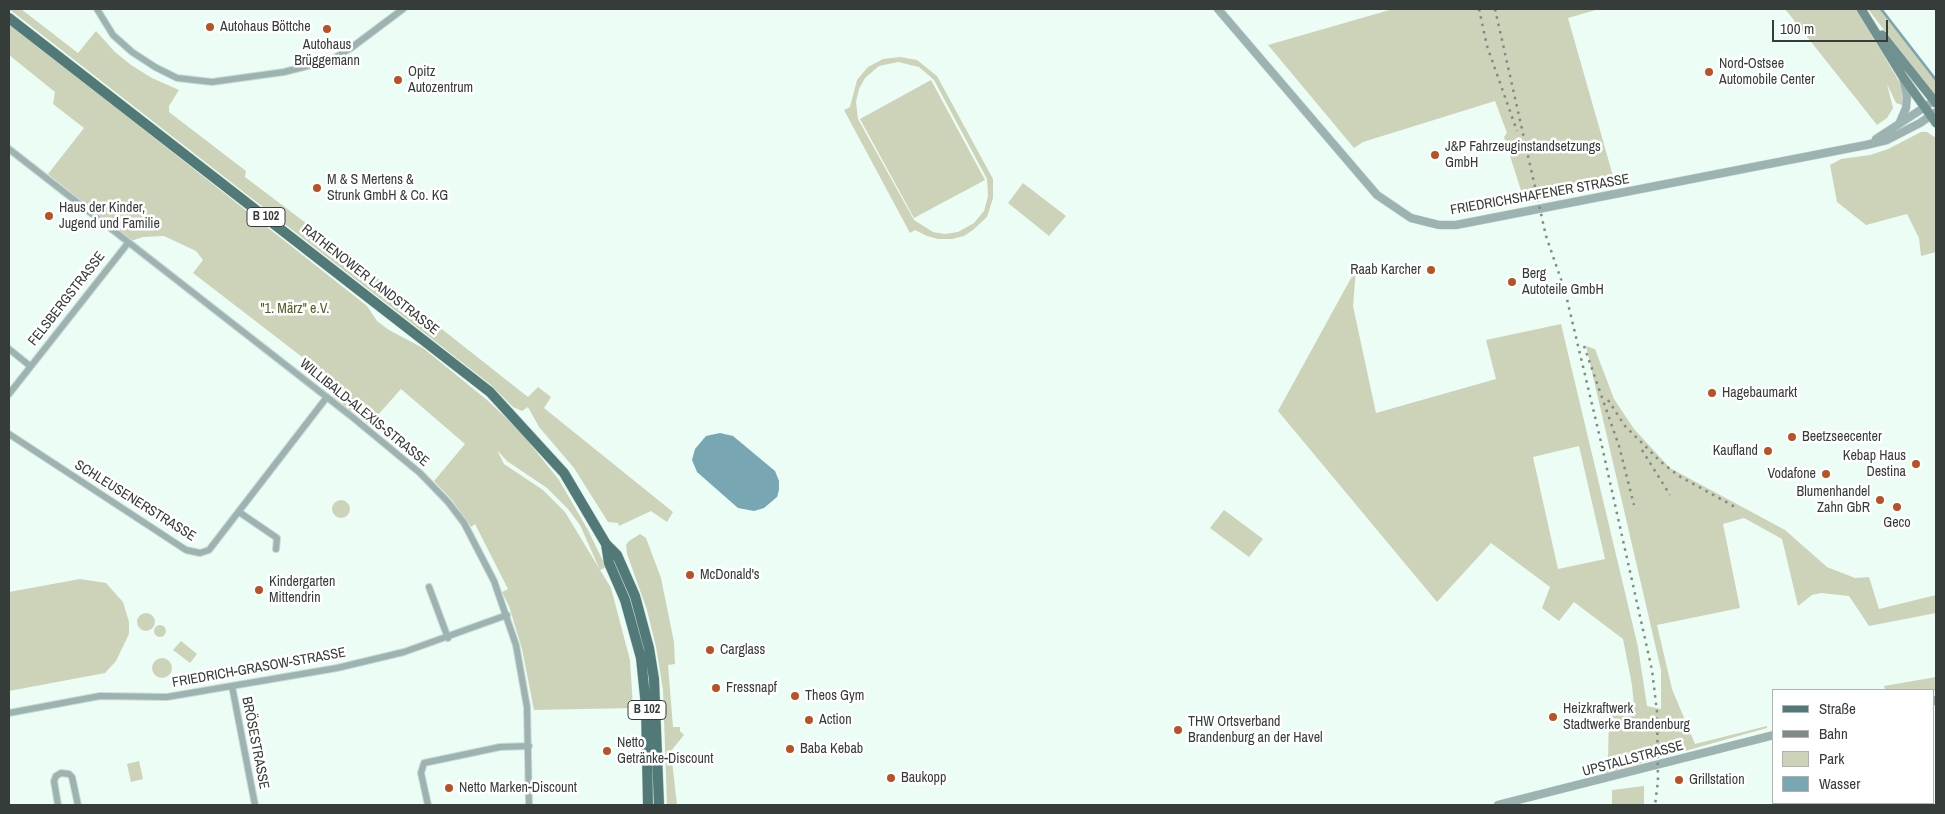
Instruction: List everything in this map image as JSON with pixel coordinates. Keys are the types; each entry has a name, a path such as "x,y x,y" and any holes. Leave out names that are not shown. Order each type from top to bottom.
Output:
{"main road":[{"path":"1861,9 1903,77 1934,117"},
{"path":"1861,9 1935,102"},
{"name":"RATHENOWER LANDSTRASSE","path":"9,18 490,392 564,473 606,544 622,565 635,596 649,648 656,701 659,805"},
{"name":"RATHENOWER LANDSTRASSE","path":"606,544 609,563 625,600 641,658 646,706 648,805"}],"street":[{"path":"97,9 112,35 150,64 177,78 212,82 284,72 331,60 351,48 403,9"},
{"name":"FRIEDRICHSHAFENER STRASSE","path":"1218,9 1377,195 1398,211 1422,222 1456,225 1866,145 1887,140 1934,117"},
{"path":"1900,124 1906,102 1903,77"},
{"name":"FRIEDRICHSHAFENER STRASSE","path":"1866,145 1935,102"},
{"name":"WILLIBALD-ALEXIS-STRASSE","path":"9,149 327,397 408,463 448,502 464,523 475,542 508,615 524,683 529,746 529,805"},
{"name":"FELSBERGSTRASSE","path":"9,394 128,243"},
{"path":"9,349 30,366"},
{"name":"SCHLEUSENERSTRASSE","path":"9,434 194,553 209,550 327,397"},
{"path":"239,512 276,538 276,549"},
{"path":"429,587 448,638"},
{"name":"FRIEDRICH-GRASOW-STRASSE","path":"9,713 100,696 167,697 378,659 448,638 508,615"},
{"name":"BRÖSESTRASSE","path":"232,686 255,805"},
{"name":"UPSTALLSTRASSE","path":"1498,805 1772,736"},
{"path":"428,805 421,773 424,764 500,747 529,746"},
{"path":"58,805 54,781 61,772 69,774 72,778 78,805"}],"green space":[{"path":"9,9 21,9 78,53 96,31 115,52 131,65 152,78 179,90 169,106 169,112 246,171 245,177 339,248 528,397 538,387 551,397 544,408 673,512 667,522 651,511 619,526 618,523 608,522 574,468 539,427 528,407 522,411 513,407 491,385"},
{"path":"1393,9 1599,9 1568,18 1615,183 1525,203 1504,137 1507,133 1495,101 1363,142 1354,148 1268,45"},
{"path":"1785,9 1856,9 1900,83 1903,96 1902,105 1896,103 1887,84 1893,108 1887,118 1877,125"},
{"path":"1868,9 1883,9 1936,78 1936,98"},
{"name":"\"1. März\" e.V.","path":"9,23 367,306 377,321 389,330 423,348 487,400 519,430 559,480 588,530 606,567 600,570 611,588 630,660 633,708 534,710 522,649 509,606 502,592 508,589 475,524 471,527 452,500 434,481 465,444 401,389 369,425 332,396 332,380 193,273 203,260 196,251 164,236 143,237 131,241 48,174 84,128 53,104 55,92 9,55","holes":["497,450 507,461 547,488 568,509 580,525 600,569 565,512 543,490 504,464"]},
{"path":"900,57 917,60 937,76 993,179 993,198 987,217 964,236 952,239 938,239 915,230 910,233 844,110 850,107 857,80 868,67 883,59","holes":["898,62 919,67 934,80 987,179 988,196 984,211 974,223 958,232 945,234 933,232 914,220 858,119 856,102 859,89 865,78 879,66"]},
{"path":"931,80 985,180 914,218 860,119"},
{"path":"1921,132 1927,132 1936,138 1936,252 1921,256 1919,238 1907,214 1866,225 1837,202 1830,165 1841,159 1870,155 1888,149"},
{"path":"1023,183 1066,216 1049,236 1008,203"},
{"path":"1356,269 1353,306 1376,413 1496,379 1486,340 1561,324 1638,647 1647,706 1661,709 1661,670 1586,346 1595,349 1614,399 1634,429 1670,468 1785,530 1827,567 1855,578 1869,577 1879,609 1936,595 1936,613 1869,626 1849,596 1821,593 1812,595 1798,606 1782,539 1744,518 1723,524 1740,608 1657,625 1672,689 1695,744 1767,726 1767,728 1603,774 1600,761 1608,759 1609,715 1635,716 1632,685 1623,639 1574,602 1559,621 1542,608 1550,587 1491,543 1437,602 1278,411","holes":["1579,446 1605,559 1558,569 1533,457"]},
{"path":"341,500 347,503 350,509 347,515 341,518 335,515 332,509 335,503"},
{"path":"1224,510 1263,539 1249,557 1210,528"},
{"path":"640,534 646,538 661,578 674,642 675,664 668,665 673,727 680,727 680,731 684,735 671,751 677,805 667,805 663,690 656,647 647,610 627,554 626,545"},
{"path":"80,579 106,583 123,602 129,622 129,634 116,661 105,673 9,691 9,592"},
{"path":"146,613 152,616 155,622 152,628 146,631 140,628 137,622 140,616"},
{"path":"162,625 165,626 165,636 158,637 155,636 154,629 155,626"},
{"path":"181,641 197,654 190,663 173,650"},
{"path":"162,658 169,661 172,668 169,675 162,678 155,675 152,668 155,661"},
{"path":"1936,677 1936,691 1935,689 1885,689 1884,686"},
{"path":"139,761 143,779 131,782 127,764"},
{"path":"1644,786 1644,805 1612,805 1612,790"}],"water":[{"path":"720,433 733,436 775,471 779,481 777,497 764,508 754,511 738,508 697,472 692,460 695,449 706,436"}],"waterway":[{"path":"1881,9 1936,80"}],"railway":[{"path":"1479,9 1487,46 1517,131"},
{"path":"1495,9 1546,236 1565,291 1601,442 1652,670 1657,712 1658,781 1655,805"},
{"path":"1584,346 1619,446 1634,505"},
{"path":"1608,400 1625,426 1661,462 1679,476 1737,508"},
{"path":"1642,450 1670,495"}],"place":[{"name":"Autohaus Böttche","path":"210,27"},
{"name":"Autohaus Brüggemann","path":"327,29"},
{"name":"Nord-Ostsee Automobile Center","path":"1709,72"},
{"name":"Opitz Autozentrum","path":"398,80"},
{"name":"J&P Fahrzeuginstandsetzungs GmbH","path":"1435,155"},
{"name":"M & S Mertens & Strunk GmbH & Co. KG","path":"317,188"},
{"name":"Haus der Kinder, Jugend und Familie","path":"49,216"},
{"name":"Raab Karcher","path":"1431,270"},
{"name":"Berg Autoteile GmbH","path":"1512,282"},
{"name":"Hagebaumarkt","path":"1712,393"},
{"name":"Beetzseecenter","path":"1792,437"},
{"name":"Kaufland","path":"1768,451"},
{"name":"Kebap Haus Destina","path":"1916,464"},
{"name":"Vodafone","path":"1826,474"},
{"name":"Blumenhandel Zahn GbR","path":"1880,500"},
{"name":"Geco","path":"1897,507"},
{"name":"McDonald's","path":"690,575"},
{"name":"Kindergarten Mittendrin","path":"259,590"},
{"name":"Carglass","path":"710,650"},
{"name":"Fressnapf","path":"716,688"},
{"name":"Theos Gym","path":"795,696"},
{"name":"Heizkraftwerk Stadtwerke Brandenburg","path":"1553,717"},
{"name":"Action","path":"809,720"},
{"name":"THW Ortsverband Brandenburg an der Havel","path":"1178,730"},
{"name":"Baba Kebab","path":"790,749"},
{"name":"Netto Getränke-Discount","path":"607,751"},
{"name":"Baukopp","path":"891,778"},
{"name":"Grillstation","path":"1679,780"},
{"name":"Netto Marken-Discount","path":"449,788"}]}
